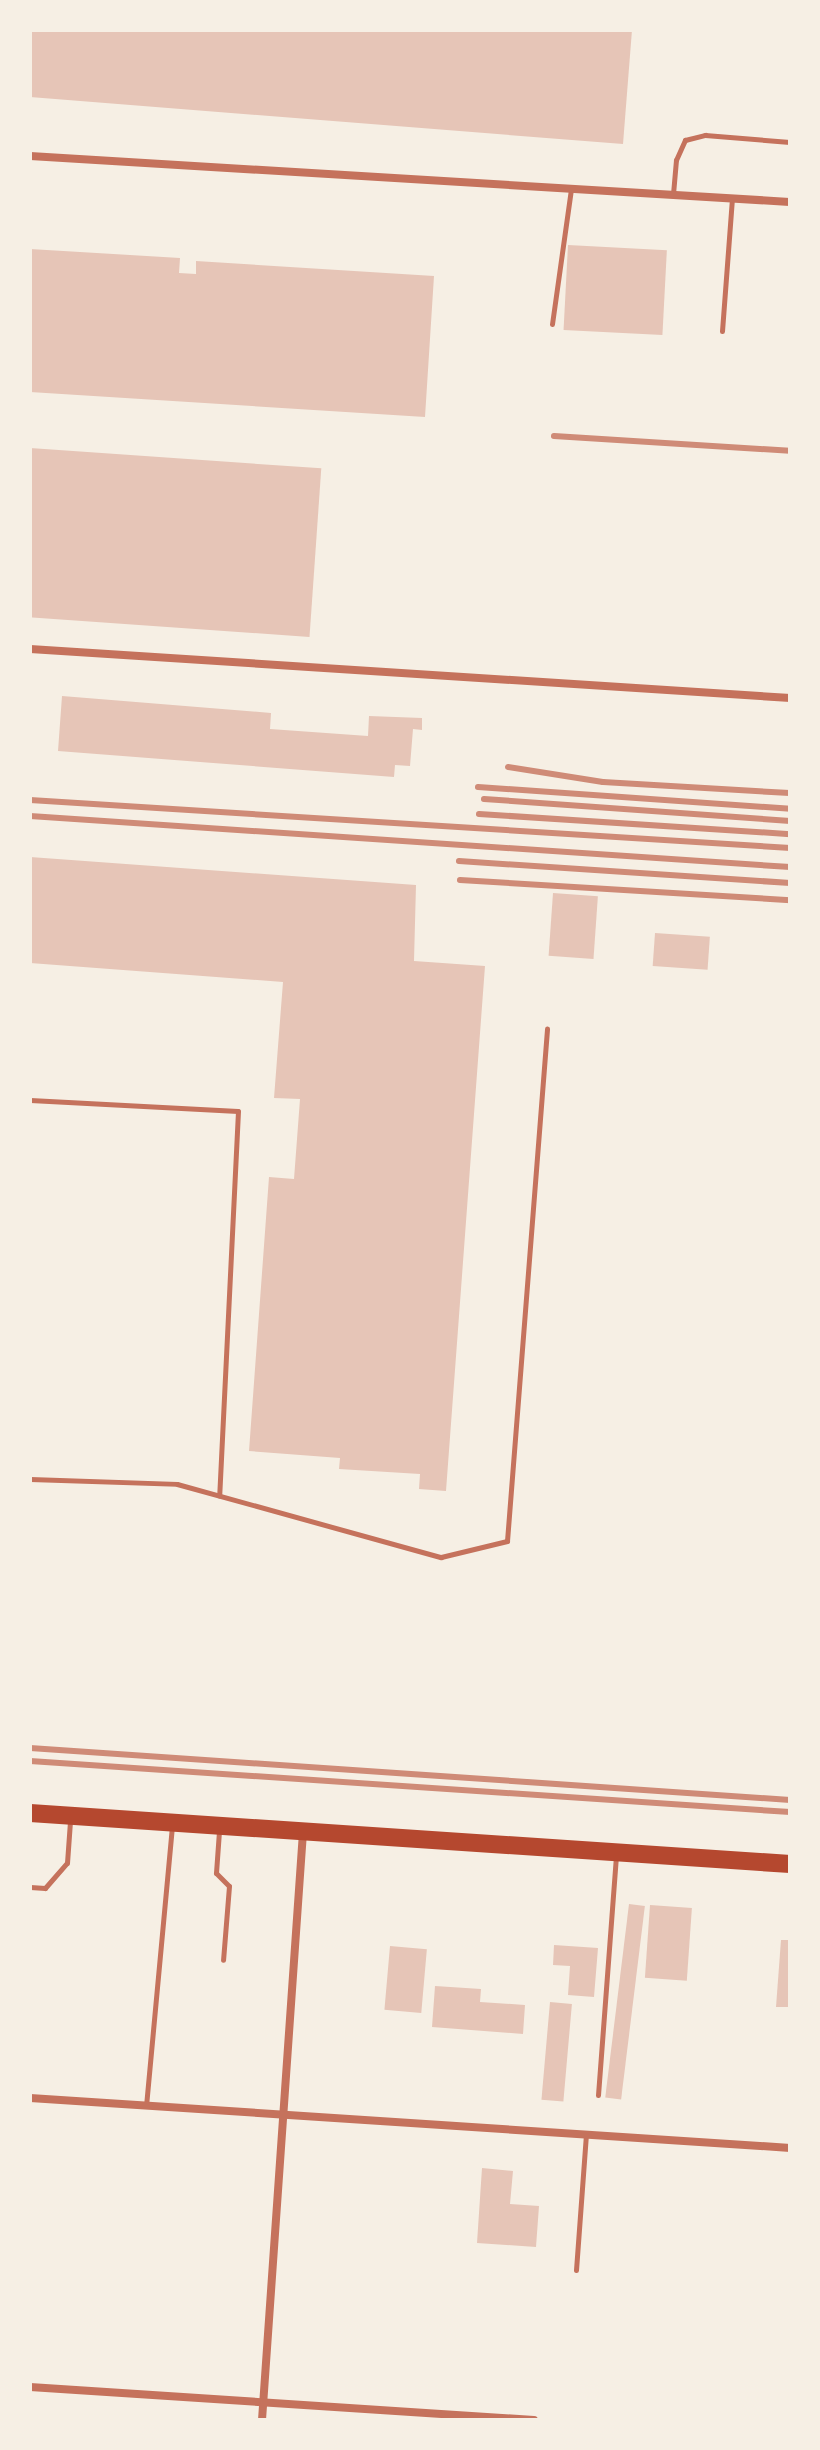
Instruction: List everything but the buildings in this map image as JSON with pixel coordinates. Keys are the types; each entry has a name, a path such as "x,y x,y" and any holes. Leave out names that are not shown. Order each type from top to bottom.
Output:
{"main road":[{"path":"30,1813 790,1864"}],"street":[{"path":"30,156 790,202"},
{"path":"30,649 790,698"},
{"path":"262,2420 303,1831"},
{"path":"30,2098 790,2148"},
{"path":"30,2387 534,2420"}],"lane":[{"path":"673,195 676,160 685,140 705,135 790,142"},
{"path":"552,324 571,189"},
{"path":"722,331 732,199"},
{"path":"30,1479 177,1484 441,1557 507,1541 547,1029"},
{"path":"30,1100 238,1111 219,1496"},
{"path":"30,1887 45,1888 67,1863 70,1816"},
{"path":"146,2106 172,1823"},
{"path":"219,1826 216,1873 229,1886 223,1960"},
{"path":"598,2095 617,1852"},
{"path":"576,2270 586,2134"}],"railway":[{"path":"554,436 790,451"},
{"path":"508,767 603,782 790,793"},
{"path":"478,787 790,809"},
{"path":"484,799 790,821"},
{"path":"30,800 790,848"},
{"path":"479,814 790,834"},
{"path":"30,816 790,867"},
{"path":"459,861 790,883"},
{"path":"460,880 790,900"},
{"path":"30,1748 790,1800"},
{"path":"30,1761 790,1812"}]}
